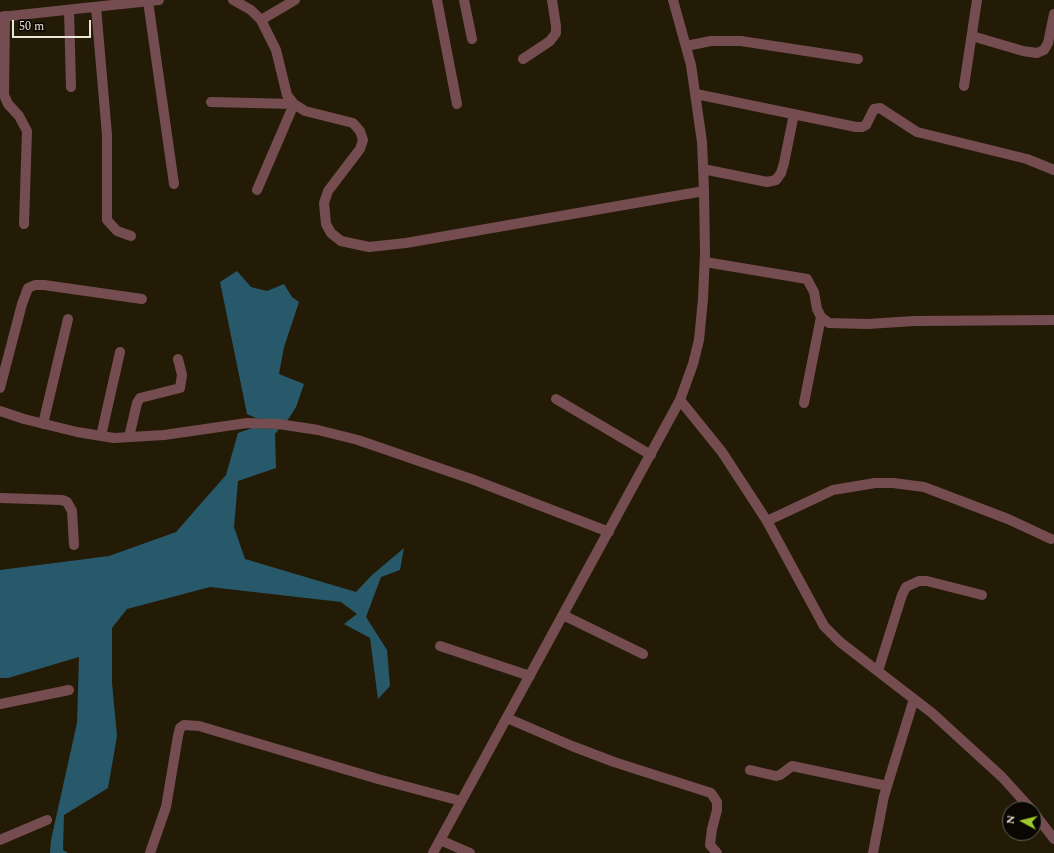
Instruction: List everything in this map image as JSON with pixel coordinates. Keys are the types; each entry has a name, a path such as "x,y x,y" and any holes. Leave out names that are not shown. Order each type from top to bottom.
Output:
{"street":[{"path":"24,224 27,131 19,116 4,96 3,16 69,10 93,5 159,0"},
{"path":"233,0 251,10 261,20 276,50 287,95 294,104 305,111 353,123 360,131 363,140 360,149 328,190 324,203 326,224 331,233 342,241 369,247 406,244 704,191"},
{"path":"246,0 251,10"},
{"path":"261,20 295,0"},
{"path":"437,0 457,104"},
{"path":"464,0 472,39"},
{"path":"523,59 550,41 556,33 552,0"},
{"path":"433,853 651,455 680,400 693,364 699,340 705,262 703,169 696,94 686,46 673,0"},
{"path":"964,86 977,0"},
{"path":"148,1 174,184"},
{"path":"93,5 107,135 108,220 117,231 131,236"},
{"path":"69,10 71,87"},
{"path":"972,36 1023,51 1037,53 1044,50 1048,44 1054,14"},
{"path":"686,46 712,41 740,41 858,59"},
{"path":"696,94 862,127 868,122 874,109 880,108 917,132 1027,159 1054,170"},
{"path":"212,102 294,104"},
{"path":"257,190 294,104"},
{"path":"703,169 767,182 776,180 781,173 784,163 794,114"},
{"path":"705,262 807,279 812,285 817,309 821,317 829,323 1054,320"},
{"path":"0,388 22,304 28,288 35,285 44,285 142,299"},
{"path":"804,403 821,317"},
{"path":"43,424 68,319"},
{"path":"101,436 120,352"},
{"path":"129,437 136,403 140,398 180,388 182,375 178,359"},
{"path":"556,399 651,455"},
{"path":"680,400 722,452 767,521 824,626 840,642 932,713 1002,777 1023,801"},
{"path":"0,411 43,424 101,436 129,437 164,435 247,423 279,424 318,430 358,440 474,480 609,532"},
{"path":"767,521 833,490 875,483 893,483 924,487 1008,519 1051,539"},
{"path":"0,498 62,500 67,502 72,511 74,545"},
{"path":"878,671 902,595 906,587 919,581 982,595"},
{"path":"563,615 643,654"},
{"path":"440,646 530,676"},
{"path":"0,704 69,690"},
{"path":"873,853 887,786 914,699"},
{"path":"507,718 614,762 711,793 717,802 717,810 709,849 717,853"},
{"path":"150,853 166,807 178,736 180,728 184,725 199,726 378,779 461,801"},
{"path":"750,770 776,776 780,775 792,766 887,786"},
{"path":"0,840 47,820"},
{"path":"1042,823 1054,839"},
{"path":"440,840 470,853"}],"water":[{"path":"237,271 251,287 267,291 284,284 292,297 299,302 284,347 279,374 304,384 296,407 287,421 256,418 247,414 220,282"},
{"path":"252,428 279,429 275,434 276,468 238,481 234,527 245,559 356,592 372,575 404,548 400,570 381,577 366,617 387,650 390,686 378,699 370,638 344,624 357,614 341,602 210,587 127,609 112,628 112,683 117,736 108,788 64,815 63,850 68,853 50,853 51,840 77,723 79,657 8,678 0,678 0,570 109,556 176,532 226,475 238,433"}]}
